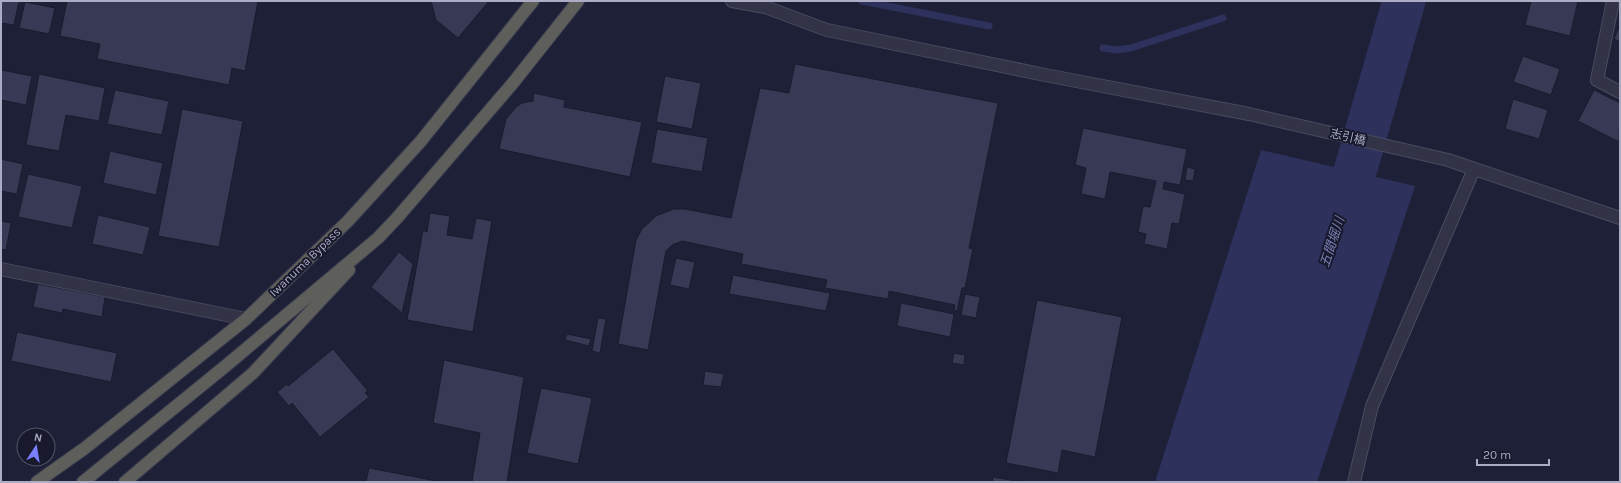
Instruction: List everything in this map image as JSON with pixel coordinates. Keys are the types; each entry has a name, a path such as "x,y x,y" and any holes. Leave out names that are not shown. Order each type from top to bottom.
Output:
{"highway":[{"name":"Iwanuma Bypass","path":"37,482 85,448 246,319 348,222 421,142 533,1"},
{"path":"124,482 253,373 308,316 397,218 513,83 578,1"},
{"path":"83,482 228,364 378,238"}],"street":[{"name":"志引橋","path":"732,1 765,7 827,30 1045,75 1249,114 1448,160 1620,218"},
{"path":"1612,1 1597,80 1620,92"},
{"path":"1354,482 1372,406 1474,169"},
{"path":"1,269 246,319"}],"water":[{"path":"1261,150 1415,186 1317,482 1155,482"}],"building":[{"path":"1,1 19,1 14,25 1,23"},
{"path":"67,1 258,1 245,71 232,68 229,85 97,59 100,44 60,36"},
{"path":"431,1 489,1 458,38 436,20"},
{"path":"1531,1 1578,1 1570,36 1525,25"},
{"path":"25,2 55,8 49,34 19,28"},
{"path":"1620,25 1620,42 1614,39"},
{"path":"1523,56 1560,69 1551,95 1513,82"},
{"path":"795,64 998,103 969,248 973,249 965,288 962,288 957,311 954,310 955,305 889,291 888,299 825,288 827,280 741,264 743,254 682,241 672,245 666,251 648,350 618,344 636,240 642,229 656,216 674,209 685,209 731,218 760,88 789,93"},
{"path":"1,70 32,76 26,105 1,100"},
{"path":"39,74 105,88 99,121 66,115 59,151 26,145"},
{"path":"665,76 701,83 692,129 656,122"},
{"path":"115,90 169,101 162,135 107,124"},
{"path":"1594,90 1620,103 1619,142 1578,121"},
{"path":"534,93 565,100 564,107 642,122 630,177 499,149 506,119 516,107 522,103 533,101"},
{"path":"1513,99 1548,110 1539,139 1505,129"},
{"path":"182,109 243,121 219,247 158,236"},
{"path":"1083,128 1187,149 1180,185 1164,182 1163,189 1185,194 1179,224 1172,223 1167,249 1144,244 1146,234 1138,232 1143,206 1150,207 1156,181 1110,172 1105,199 1081,194 1086,168 1075,165"},
{"path":"657,129 708,138 702,172 651,163"},
{"path":"110,151 163,163 156,195 103,183"},
{"path":"1,159 23,164 17,194 1,191"},
{"path":"1187,167 1195,169 1193,181 1185,180"},
{"path":"28,174 82,186 72,228 18,217"},
{"path":"430,213 450,216 447,235 472,239 476,218 492,221 473,332 407,320 423,230 427,232"},
{"path":"98,215 150,227 143,255 92,244"},
{"path":"1,221 11,223 6,250 1,249"},
{"path":"399,252 413,264 402,313 371,287"},
{"path":"676,258 695,262 689,289 670,285"},
{"path":"733,275 830,293 826,311 729,294"},
{"path":"38,284 105,297 102,317 63,309 62,313 33,307"},
{"path":"965,294 980,297 976,318 961,315"},
{"path":"1037,300 1122,317 1095,457 1062,450 1058,473 1006,463"},
{"path":"901,303 954,314 950,337 897,326"},
{"path":"598,318 606,319 600,353 592,351"},
{"path":"17,332 117,353 111,382 11,361"},
{"path":"567,334 591,339 589,346 565,340"},
{"path":"333,349 368,391 365,393 369,397 320,437 292,403 289,406 277,392 287,384 288,386"},
{"path":"954,353 965,355 964,365 952,363"},
{"path":"444,360 524,377 507,482 472,482 480,433 433,423"},
{"path":"705,371 724,374 721,387 703,385"},
{"path":"541,388 592,398 578,464 527,453"},
{"path":"369,468 442,482 366,482"},
{"path":"993,477 1022,482 992,482"}],"waterway":[{"path":"862,1 989,26"},
{"name":"五間堀川","path":"1337,227 1352,182 1404,1"},
{"path":"1103,48 1117,50 1131,48 1223,18"}]}
